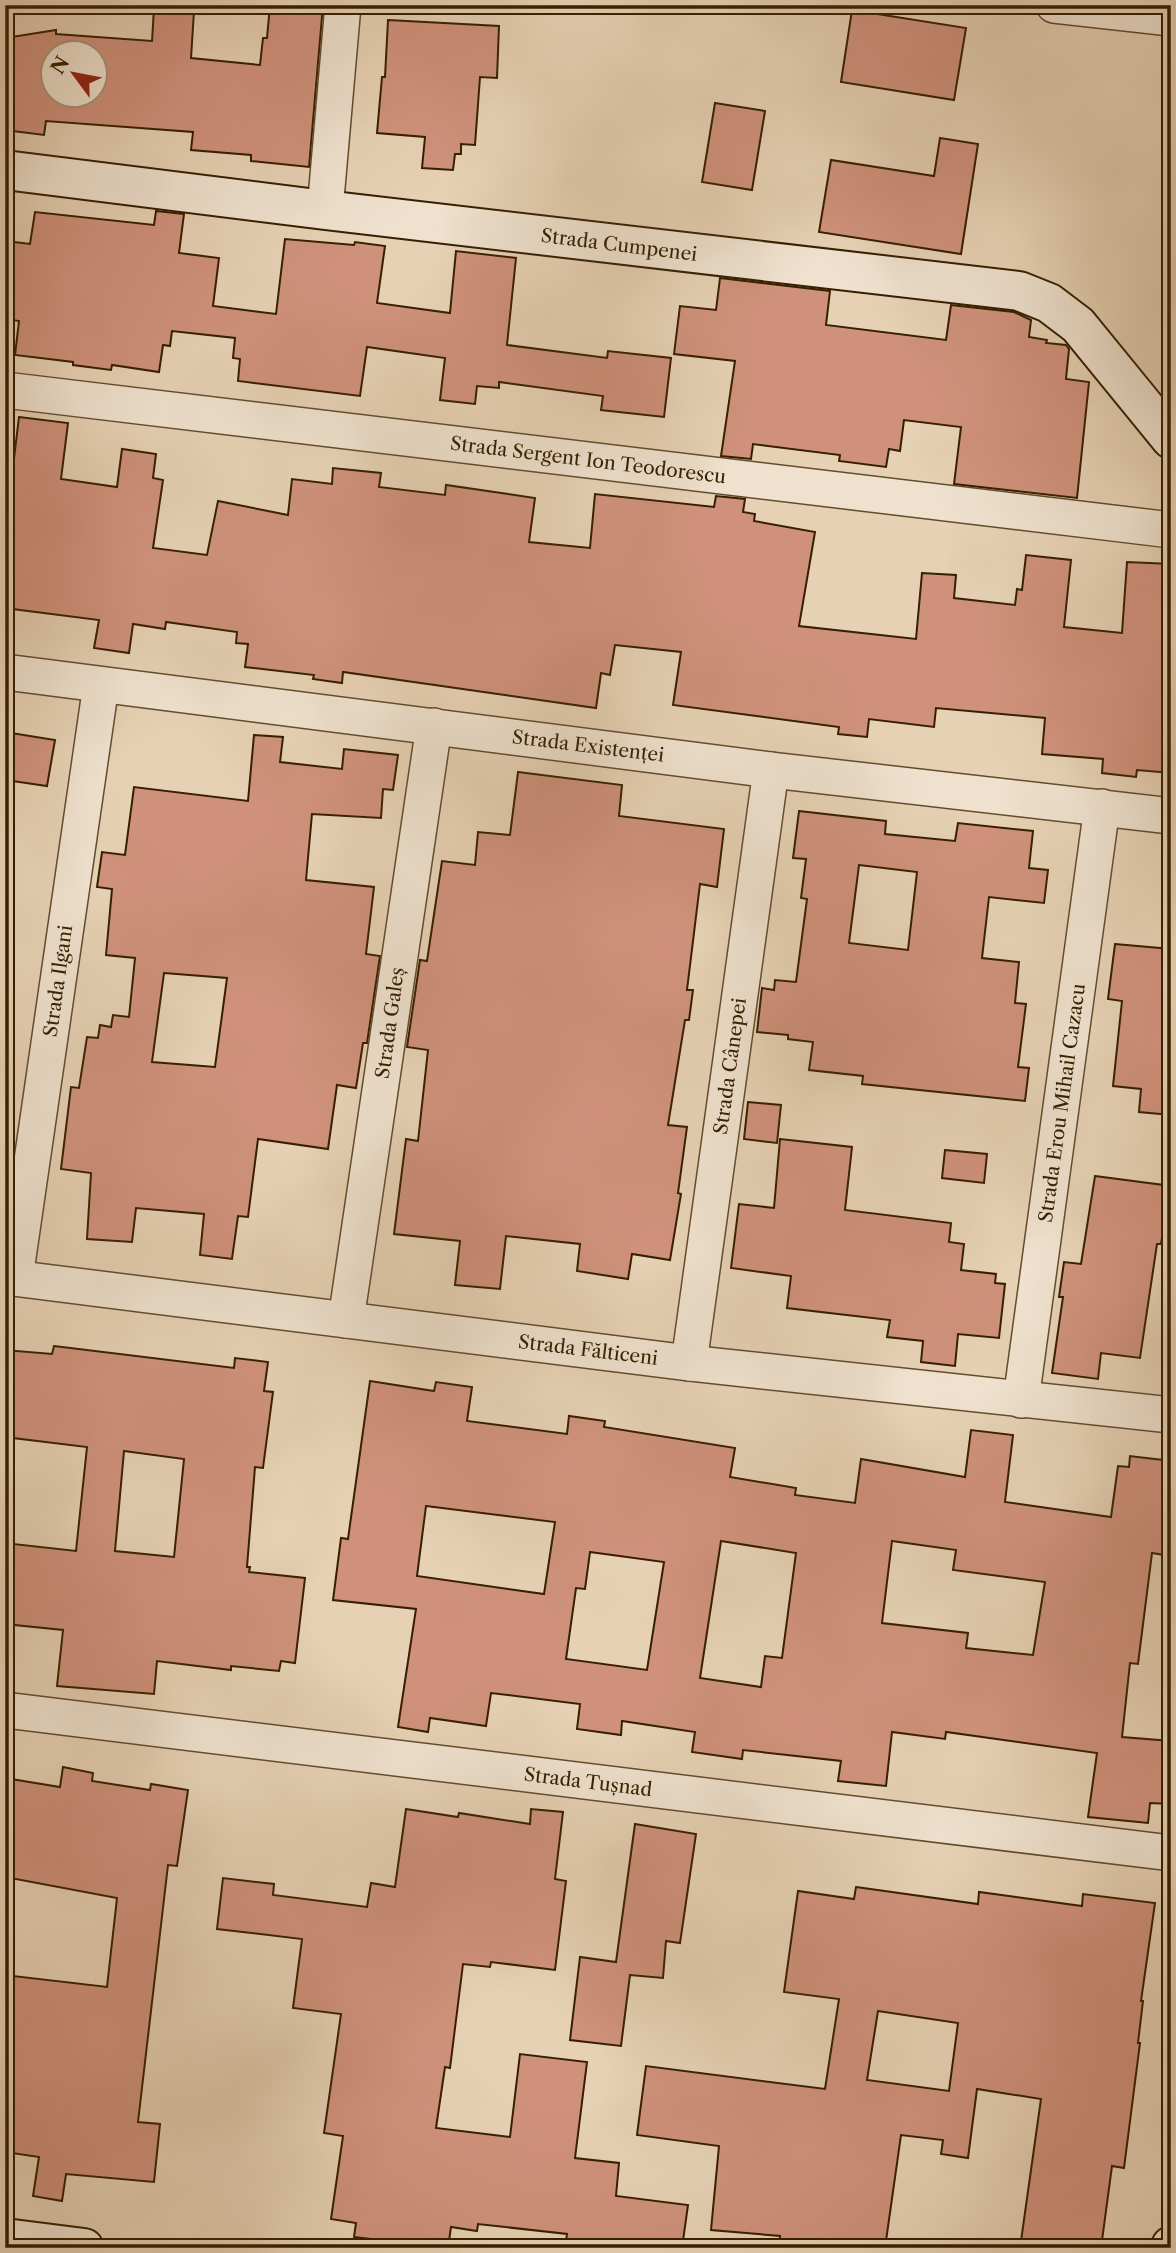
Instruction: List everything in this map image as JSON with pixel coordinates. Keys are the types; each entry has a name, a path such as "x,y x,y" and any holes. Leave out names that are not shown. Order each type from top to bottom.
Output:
{"street":[{"path":"325,210 344,5"},
{"path":"1054,5 1171,18"},
{"name":"Strada Cumpenei","path":"5,170 1019,291 1049,303 1078,326 1171,439"},
{"name":"Strada Sergent Ion Teodorescu","path":"5,390 1171,530"},
{"name":"Strada Existenței","path":"5,672 771,770 1171,816"},
{"name":"Strada Ilgani","path":"10,1277 101,685"},
{"name":"Strada Galeș","path":"346,1320 434,726"},
{"name":"Strada Cânepei","path":"688,1363 771,770"},
{"name":"Strada Erou Mihail Cazacu","path":"1021,1400 1102,807"},
{"name":"Strada Fălticeni","path":"10,1277 688,1363 1171,1415"},
{"name":"Strada Tușnad","path":"5,1710 1171,1853"},
{"path":"5,2238 84,2248"}],"building":[{"path":"270,5 323,5 309,167 251,161 251,155 191,150 193,132 46,121 44,135 5,130 5,38 56,30 56,34 152,41 154,8 194,11 191,58 260,65 263,38 267,38"},
{"path":"852,10 966,28 954,100 841,82"},
{"path":"388,20 499,26 497,78 480,77 475,145 461,144 461,154 455,154 453,170 422,168 425,137 377,133 382,77 385,77"},
{"path":"715,103 765,111 752,190 702,182"},
{"path":"940,138 978,144 961,254 819,232 831,160 934,176"},
{"path":"156,211 184,214 179,253 219,258 213,306 276,314 285,239 385,246 377,303 450,313 456,251 516,258 507,345 607,358 608,351 671,358 664,417 601,410 603,396 499,382 499,388 477,386 475,404 440,400 445,358 367,347 360,396 238,381 240,359 233,358 235,338 172,331 170,346 163,345 159,372 112,365 111,370 15,355 19,321 5,319 5,241 30,244 35,212 154,225"},
{"path":"720,278 830,291 826,325 946,340 951,305 1014,312 1031,320 1029,337 1047,340 1046,343 1066,345 1069,349 1066,379 1089,382 1077,498 954,484 961,427 904,420 900,451 889,449 886,467 839,461 840,455 753,444 751,459 721,456 735,361 674,354 680,306 716,310"},
{"path":"19,417 68,423 61,479 117,487 122,449 156,454 153,478 163,480 153,548 207,555 218,501 288,515 292,479 332,484 333,468 381,473 379,487 445,495 446,485 535,498 529,542 590,548 595,494 714,507 716,496 745,499 743,512 755,514 754,521 815,532 799,626 916,639 922,573 956,575 954,598 1015,605 1017,589 1022,590 1026,555 1071,560 1064,627 1122,633 1127,562 1171,564 1171,773 1137,770 1136,777 1102,773 1103,759 1042,754 1045,718 936,708 934,727 869,719 867,737 838,734 839,727 673,705 681,652 615,645 610,675 601,673 596,708 343,672 342,683 313,679 314,675 245,667 248,644 236,643 237,632 166,622 165,629 133,624 129,653 94,648 99,620 5,608 5,500 9,500"},
{"path":"5,732 55,740 47,786 5,780"},
{"path":"254,735 283,737 280,762 342,769 344,749 398,755 393,790 383,789 381,818 312,814 306,880 374,887 366,954 380,956 367,1043 363,1043 356,1088 337,1085 328,1149 258,1139 248,1217 238,1216 232,1259 200,1255 204,1214 136,1208 132,1242 87,1239 91,1173 61,1169 71,1087 79,1088 87,1037 98,1038 100,1025 111,1027 113,1015 129,1017 135,958 106,955 112,889 97,887 102,852 125,855 134,787 248,801","holes":["164,973 227,978 215,1067 152,1062"]},
{"path":"518,772 622,785 619,816 724,829 717,887 700,884 687,990 693,990 689,1020 685,1020 668,1125 687,1127 678,1193 681,1194 670,1260 632,1254 628,1279 577,1271 580,1244 506,1236 500,1289 455,1285 460,1241 394,1234 406,1139 418,1141 428,1050 407,1047 420,960 427,961 442,861 475,865 478,832 510,835"},
{"path":"799,811 886,821 885,834 955,841 958,823 1033,831 1029,868 1048,870 1044,903 989,897 982,958 1019,962 1015,1003 1026,1004 1018,1067 1029,1068 1025,1101 862,1084 863,1076 809,1070 813,1042 788,1039 788,1035 757,1032 762,988 774,990 775,980 796,982 807,899 801,898 806,859 793,858","holes":["859,865 917,872 908,950 849,943"]},
{"path":"1115,944 1171,949 1171,1115 1139,1112 1141,1089 1113,1086 1122,1001 1108,999"},
{"path":"748,1102 781,1105 777,1143 744,1139"},
{"path":"780,1139 852,1147 845,1210 951,1223 949,1242 964,1244 961,1270 996,1274 995,1283 1005,1284 999,1338 958,1334 955,1366 921,1362 923,1341 887,1337 890,1320 787,1308 791,1276 731,1268 739,1204 774,1208"},
{"path":"945,1150 987,1154 984,1183 942,1178"},
{"path":"1095,1176 1171,1186 1171,1238 1162,1238 1161,1244 1157,1244 1140,1358 1101,1353 1098,1379 1052,1373 1063,1297 1059,1297 1064,1262 1081,1264"},
{"path":"54,1346 234,1368 235,1358 268,1362 264,1391 273,1392 263,1468 255,1467 247,1567 250,1567 249,1572 305,1578 295,1663 281,1661 279,1671 231,1666 231,1670 157,1661 154,1694 57,1686 63,1630 5,1624 5,1543 76,1551 87,1447 5,1437 5,1350 52,1354","holes":["124,1451 184,1459 174,1557 115,1551"]},
{"path":"370,1381 434,1391 436,1382 472,1387 467,1421 567,1434 569,1416 605,1421 604,1427 735,1448 730,1477 796,1488 795,1495 855,1503 861,1459 965,1477 971,1430 1013,1435 1005,1502 1111,1517 1118,1466 1129,1467 1130,1456 1171,1461 1171,1498 1164,1555 1152,1553 1138,1664 1130,1663 1122,1737 1171,1741 1171,1804 1150,1803 1148,1823 1088,1817 1097,1753 946,1732 945,1739 892,1732 886,1786 838,1781 841,1761 743,1750 742,1759 692,1752 695,1732 622,1721 621,1735 577,1729 580,1704 491,1693 486,1726 430,1718 428,1732 398,1727 416,1609 333,1600 341,1538 348,1539","holes":["426,1506 555,1522 544,1594 417,1576","721,1541 796,1553 782,1658 765,1656 761,1687 700,1678","892,1541 956,1550 953,1570 1045,1582 1033,1655 966,1648 968,1633 882,1623","590,1552 664,1562 647,1670 566,1659 576,1588 585,1589"]},
{"path":"63,1767 93,1773 92,1781 150,1790 151,1784 188,1790 177,1866 168,1865 138,2122 160,2124 154,2182 66,2174 62,2201 33,2196 39,2157 5,2152 5,1975 107,1987 117,1898 5,1877 5,1778 60,1787"},
{"path":"406,1809 458,1817 459,1813 530,1824 531,1809 563,1812 555,1879 566,1881 555,1970 491,1962 490,1967 463,1964 450,2068 445,2067 436,2128 510,2137 520,2054 587,2062 575,2158 619,2163 616,2196 688,2205 682,2248 565,2248 567,2234 478,2224 477,2231 451,2227 447,2248 354,2237 356,2223 331,2219 343,2136 324,2133 341,2014 293,2008 302,1939 217,1929 223,1878 274,1884 273,1895 367,1907 371,1883 395,1887"},
{"path":"635,1824 696,1834 680,1943 666,1941 663,1978 630,1975 621,2046 570,2040 580,1957 616,1962"},
{"path":"856,1887 978,1904 979,1892 1082,1906 1083,1894 1155,1903 1141,2001 1140,2043 1124,2168 1112,2166 1101,2248 1020,2248 1041,2099 977,2089 968,2158 941,2154 943,2140 901,2135 885,2248 779,2248 780,2236 711,2230 719,2146 637,2135 646,2066 825,2089 839,1999 784,1992 798,1891 854,1899","holes":["878,2011 958,2023 949,2091 867,2080"]}]}
